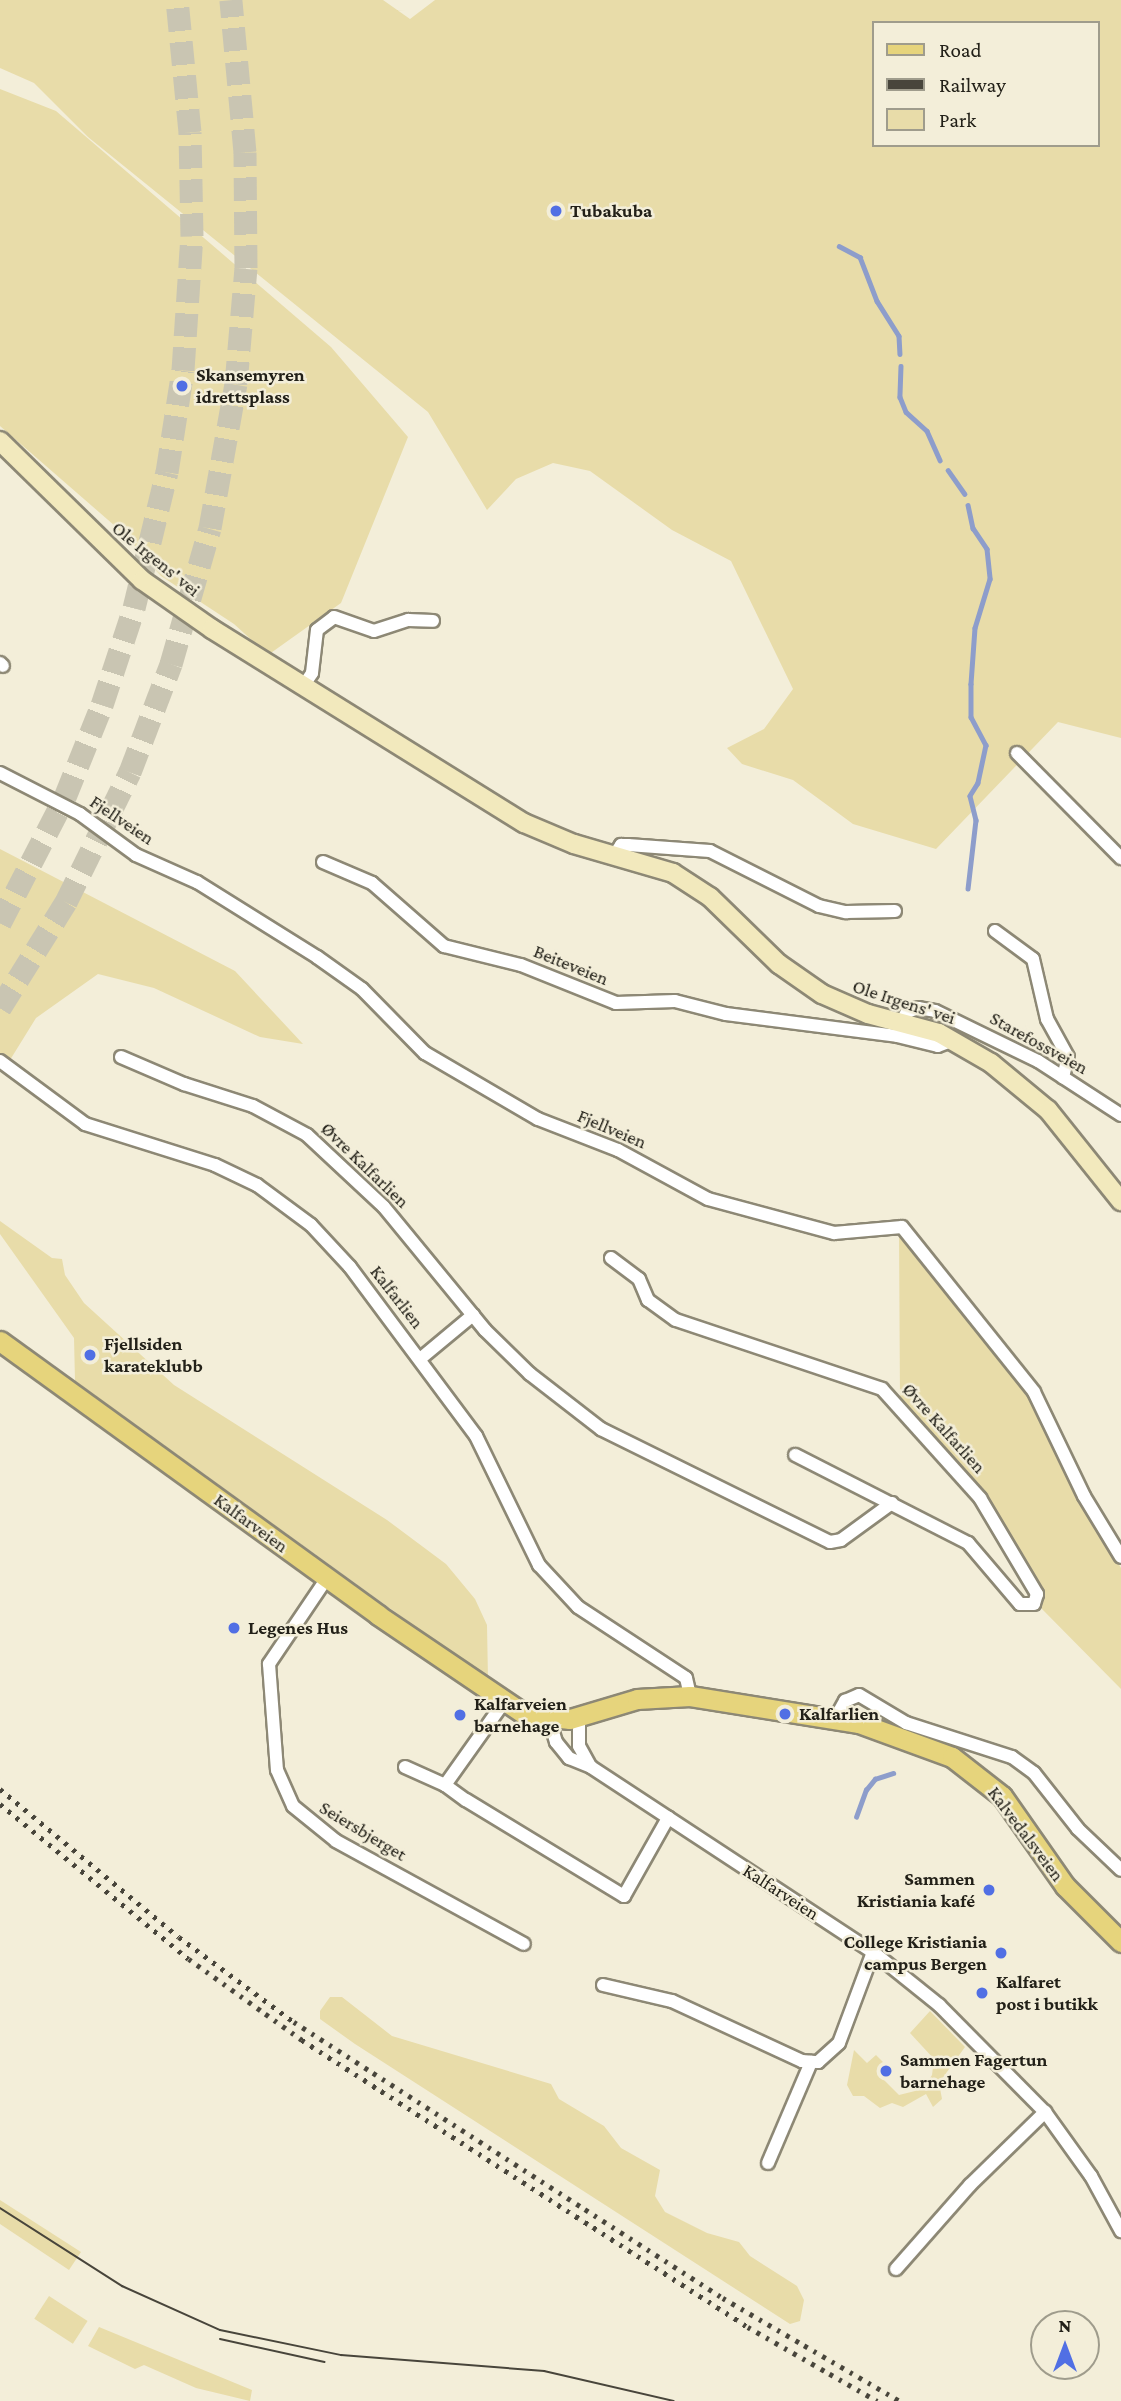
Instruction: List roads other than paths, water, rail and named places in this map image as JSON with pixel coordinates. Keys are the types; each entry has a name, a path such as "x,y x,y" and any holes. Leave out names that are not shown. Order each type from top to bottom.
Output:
{"main road":[{"name":"Kalfarveien","path":"0,1341 327,1578 504,1702 524,1714 549,1719"},
{"name":"Kalvedalsveien","path":"549,1719 579,1717 637,1699 690,1696 835,1719 906,1738 974,1772 1002,1796 1083,1907 1121,1942"}],"street":[{"name":"Ole Irgens' vei","path":"0,441 142,580 304,685 524,822 673,873 696,887 779,964 822,995 954,1040 991,1063 1048,1110 1121,1201"},
{"path":"304,685 310,679 317,630 334,617 374,631 408,620 433,621"},
{"path":"1017,753 1121,858"},
{"name":"Fjellveien","path":"0,774 69,807 136,855 197,882 317,957 362,989 418,1048 538,1119 618,1150 708,1199 834,1233 902,1227 1034,1392 1084,1496 1121,1557"},
{"path":"615,855 621,845 710,851 819,906 846,912 895,911"},
{"name":"Beiteveien","path":"323,862 372,883 444,946 521,965 616,1003 675,1001 726,1014 897,1036 938,1046 954,1040"},
{"path":"995,931 1033,958 1047,1019 1068,1057 1063,1077"},
{"name":"Starefossveien","path":"901,1022 907,1012 924,1007 1001,1041 1121,1115"},
{"name":"Øvre Kalfarlien","path":"121,1057 253,1106 307,1135 384,1207 473,1315 530,1374 601,1429 820,1539 841,1540 892,1503"},
{"name":"Kalfarlien","path":"0,1060 85,1124 120,1139 202,1159 257,1185 286,1205 338,1252 476,1436 539,1565 578,1607 686,1678 690,1696"},
{"name":"Øvre Kalfarlien","path":"611,1258 639,1279 648,1300 676,1320 882,1389 979,1498 1037,1594 1034,1604 1020,1604 968,1543 795,1455"},
{"path":"420,1359 473,1315"},
{"name":"Seiersbjerget","path":"327,1578 269,1664 277,1770 293,1806 328,1836 524,1944"},
{"path":"835,1719 845,1701 859,1695 906,1723 992,1749 1025,1765 1078,1829 1121,1870"},
{"path":"444,1785 504,1702"},
{"path":"579,1717 579,1746 591,1767"},
{"name":"Kalfarveien","path":"549,1719 564,1753 591,1767 873,1952 939,2005 1045,2112 1091,2176 1121,2231"},
{"path":"405,1767 444,1785 544,1850 624,1896 668,1818"},
{"path":"768,2163 811,2062 826,2056 839,2043 873,1952"},
{"path":"603,1985 672,2001 811,2062"},
{"path":"896,2269 970,2185 1045,2112"}],"waterway":[{"path":"839,246 860,257 877,301 899,336 900,354"},
{"path":"901,366 900,397 906,412 927,431 940,460"},
{"path":"948,470 965,494"},
{"path":"968,505 973,528 987,549 990,579 975,628 971,684 971,717 986,745 978,783 970,796 976,820 968,889"},
{"path":"856,1817 866,1790 875,1779 893,1773"}],"tunnel":[{"path":"0,923 65,797 102,705 134,608 167,472 183,370 192,236 190,132 177,0"},
{"path":"0,1008 66,902 130,772 171,664 210,528 236,384 246,268 245,152 231,0"}],"tram line":[{"path":"0,2208 122,2286 220,2330 341,2355 544,2371 674,2401"},
{"path":"220,2339 325,2362"}],"railway":[{"path":"0,1789 179,1937 294,2022 723,2298 900,2401"},
{"path":"0,1804 189,1959 302,2040 748,2327 877,2401"}],"place":[{"name":"Tubakuba","path":"556,211"},
{"name":"Skansemyren idrettsplass","path":"182,386"},
{"name":"Fjellsiden karateklubb","path":"90,1355"},
{"name":"Legenes Hus","path":"234,1628"},
{"name":"Kalfarlien","path":"785,1714"},
{"name":"Kalfarveien barnehage","path":"460,1715"},
{"name":"Sammen Kristiania kafé","path":"989,1890"},
{"name":"College Kristiania campus Bergen","path":"1001,1953"},
{"name":"Kalfaret post i butikk","path":"982,1993"},
{"name":"Sammen Fagertun barnehage","path":"886,2071"}]}
